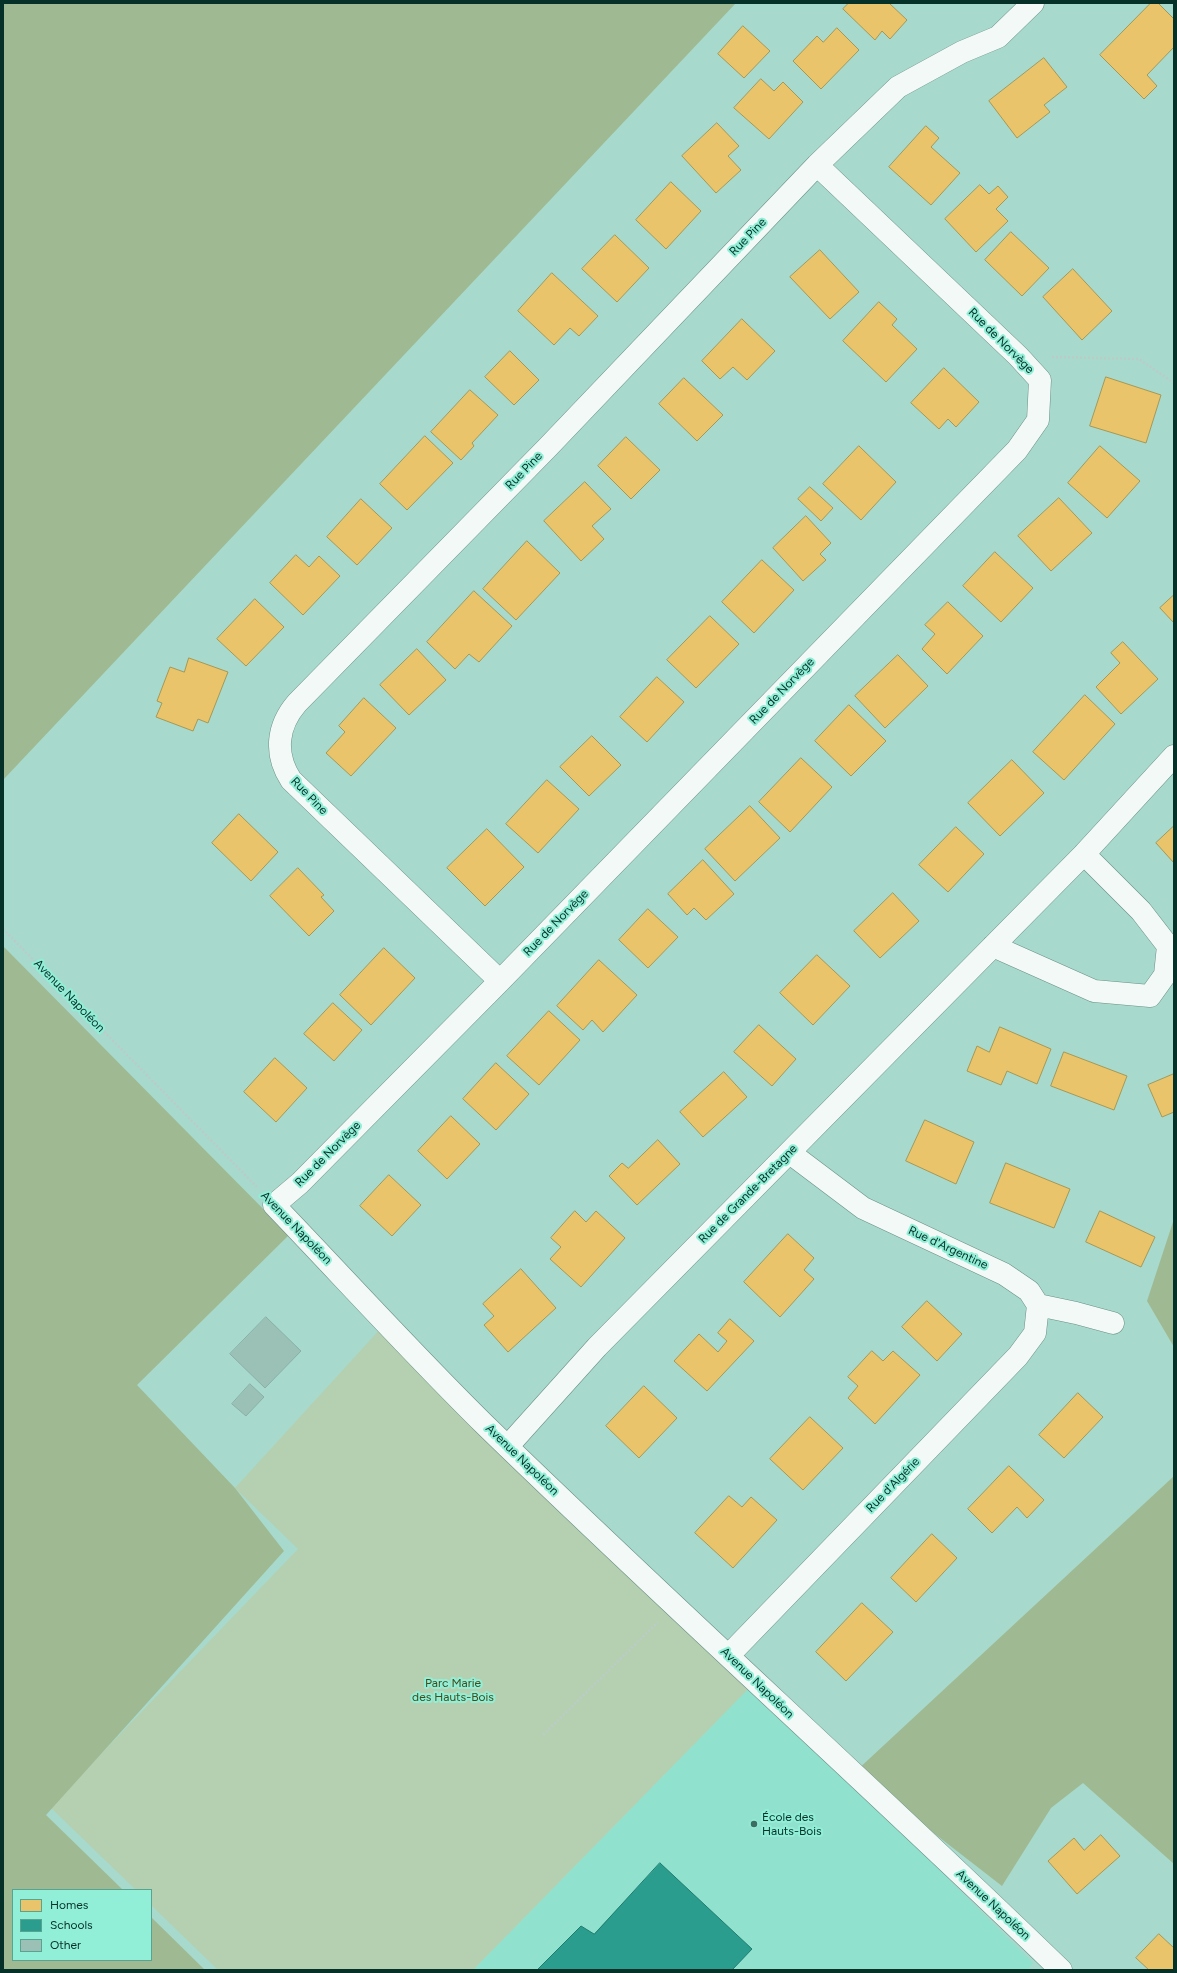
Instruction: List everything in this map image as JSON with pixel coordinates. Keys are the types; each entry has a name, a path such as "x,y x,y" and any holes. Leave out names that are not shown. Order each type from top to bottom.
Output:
{"street":[{"name":"Rue Pine","path":"500,980 291,780 286,772 280,754 279,745 282,727 288,714 297,703 548,447 817,165 898,87 962,52 998,37 1033,3"},
{"name":"Rue de Norvège","path":"274,1205 300,1183 500,980 1017,450 1038,420 1040,380 1018,356 817,165"},
{"name":"Rue de Grande-Bretagne","path":"508,1446 597,1347 1084,854 1174,756"},
{"path":"993,946 1094,990 1150,996 1165,975 1168,946 1141,911 1084,854"},
{"name":"Rue d'Argentine","path":"790,1153 863,1208 1004,1274 1029,1291 1038,1305"},
{"name":"Avenue Napoléon","path":"274,1205 484,1423 675,1608 729,1655 1061,1970"},
{"path":"1038,1305 1113,1323"},
{"name":"Rue d'Algérie","path":"729,1655 1018,1356 1035,1333 1038,1305"}],"path":[{"path":"1018,356 1139,359 1174,383"},
{"name":"Avenue Napoléon","path":"3,929 274,1205"},
{"path":"543,1735 634,1645 675,1608"}],"shaded area":[{"path":"3,3 736,3 3,780"},
{"path":"3,946 289,1235 137,1385 235,1488 284,1551 46,1815 122,1889 12,1889 12,1961 152,1961 152,1918 205,1970 3,1970"},
{"path":"1174,1222 1174,1347 1147,1301"},
{"path":"1174,1476 1174,1864 1083,1783 1051,1808 1002,1886 855,1772"},
{"name":"École des Hauts-Bois","path":"753,1684 1033,1963 1027,1970 473,1970"}],"green space":[{"name":"Parc Marie des Hauts-Bois","path":"382,1327 753,1684 473,1970 218,1970 152,1906 152,1889 135,1889 50,1807 298,1549 235,1488"}],"building: Homes":[{"path":"849,3 889,3 907,20 890,39 882,31 875,40 843,9"},
{"path":"1151,3 1158,3 1174,19 1174,47 1147,75 1157,86 1144,99 1100,55"},
{"path":"743,26 770,51 744,78 718,54"},
{"path":"837,28 859,50 821,89 793,61 817,36 823,42"},
{"path":"1044,58 1067,87 1044,105 1050,112 1017,138 989,101"},
{"path":"761,79 774,91 783,82 803,102 769,139 734,108"},
{"path":"717,123 739,146 728,156 741,170 716,193 682,156"},
{"path":"926,126 939,138 931,147 960,173 931,205 889,167"},
{"path":"671,182 701,211 666,249 636,220"},
{"path":"980,185 989,194 998,186 1008,197 996,209 1008,221 976,252 945,219"},
{"path":"1011,232 1049,268 1022,296 985,260"},
{"path":"615,235 649,268 617,302 582,269"},
{"path":"820,250 859,292 830,319 790,277"},
{"path":"1073,269 1112,311 1082,340 1043,297"},
{"path":"552,273 598,316 579,336 570,328 554,345 518,311"},
{"path":"879,302 897,319 892,325 917,349 886,382 843,341"},
{"path":"742,319 775,351 747,380 733,367 720,379 702,361"},
{"path":"510,351 539,380 514,405 485,377"},
{"path":"944,368 979,402 956,427 948,419 939,429 911,403"},
{"path":"1106,377 1161,395 1146,443 1090,426"},
{"path":"684,378 723,415 697,441 659,404"},
{"path":"470,390 498,415 472,443 474,446 461,460 431,432"},
{"path":"425,436 453,463 407,510 380,484"},
{"path":"626,437 660,470 631,499 598,466"},
{"path":"859,446 896,482 861,520 823,484"},
{"path":"1100,446 1140,481 1107,518 1068,483"},
{"path":"585,482 611,509 592,526 604,539 581,561 544,521"},
{"path":"810,487 833,508 821,521 798,499"},
{"path":"1059,498 1092,533 1051,571 1018,536"},
{"path":"361,499 392,528 357,565 327,537"},
{"path":"806,516 831,543 820,554 826,560 803,581 773,548"},
{"path":"527,541 560,573 516,620 483,589"},
{"path":"995,552 1033,588 1001,622 963,586"},
{"path":"296,555 309,567 319,556 340,576 303,615 270,583"},
{"path":"762,560 794,590 754,633 722,602"},
{"path":"474,591 512,626 479,662 469,654 455,669 427,642"},
{"path":"1174,595 1174,623 1160,608"},
{"path":"255,599 284,627 246,666 217,639"},
{"path":"948,602 983,636 947,674 922,649 935,634 925,625"},
{"path":"710,616 739,644 696,688 667,660"},
{"path":"1123,642 1158,679 1121,714 1096,687 1120,663 1111,653"},
{"path":"417,649 446,680 409,715 380,685"},
{"path":"898,655 928,686 885,728 855,696"},
{"path":"189,658 228,672 208,723 198,719 193,731 156,717 162,703 157,701 170,667 184,672"},
{"path":"657,677 684,702 647,742 620,717"},
{"path":"1085,695 1115,724 1064,780 1033,752"},
{"path":"364,698 396,728 351,776 326,753 345,732 339,726"},
{"path":"849,705 886,741 851,776 815,741"},
{"path":"592,736 621,765 589,796 560,767"},
{"path":"801,758 832,787 790,832 759,802"},
{"path":"1012,760 1044,793 1000,836 968,803"},
{"path":"547,780 579,809 538,853 506,824"},
{"path":"750,806 780,838 735,881 705,849"},
{"path":"239,814 278,852 251,881 212,843"},
{"path":"1174,826 1174,863 1156,843"},
{"path":"956,827 984,854 948,892 919,865"},
{"path":"487,829 524,867 485,906 447,868"},
{"path":"703,860 734,894 706,920 694,908 687,915 668,894"},
{"path":"298,868 324,895 321,897 334,911 309,936 270,896"},
{"path":"893,893 919,921 880,958 854,931"},
{"path":"648,909 678,937 648,968 619,940"},
{"path":"384,948 415,978 371,1025 340,995"},
{"path":"817,955 850,986 813,1025 780,993"},
{"path":"599,960 637,995 603,1032 592,1020 583,1030 557,1006"},
{"path":"333,1003 362,1030 334,1061 304,1034"},
{"path":"549,1011 580,1040 539,1085 507,1056"},
{"path":"759,1025 796,1059 772,1086 734,1052"},
{"path":"1000,1027 1051,1049 1037,1084 1007,1071 1001,1085 967,1071 977,1046 989,1052"},
{"path":"1064,1052 1127,1076 1114,1110 1051,1086"},
{"path":"275,1058 307,1088 276,1122 244,1092"},
{"path":"496,1063 529,1094 496,1130 463,1099"},
{"path":"724,1072 747,1097 703,1137 680,1112"},
{"path":"1174,1074 1174,1112 1162,1117 1148,1085"},
{"path":"451,1116 480,1144 447,1179 418,1151"},
{"path":"925,1120 974,1142 956,1184 906,1161"},
{"path":"658,1140 680,1164 637,1205 609,1176 622,1163 628,1168"},
{"path":"1006,1163 1070,1189 1054,1228 990,1203"},
{"path":"389,1175 421,1205 392,1236 360,1206"},
{"path":"575,1211 586,1222 596,1211 625,1238 581,1287 550,1259 561,1247 551,1238"},
{"path":"1100,1211 1155,1237 1141,1267 1086,1242"},
{"path":"788,1234 814,1258 804,1270 814,1279 780,1317 744,1282"},
{"path":"521,1269 556,1308 508,1352 484,1325 494,1316 483,1304"},
{"path":"927,1301 962,1334 937,1361 902,1327"},
{"path":"730,1319 754,1341 707,1391 674,1361 699,1334 718,1352 727,1341 718,1333"},
{"path":"872,1351 883,1361 893,1351 920,1375 875,1424 848,1398 858,1386 848,1377"},
{"path":"644,1386 677,1418 639,1458 606,1426"},
{"path":"1078,1393 1103,1417 1064,1458 1039,1435"},
{"path":"810,1417 843,1448 803,1490 770,1459"},
{"path":"1009,1466 1044,1500 1027,1518 1017,1507 992,1533 968,1509"},
{"path":"729,1496 742,1507 751,1497 777,1520 733,1568 695,1533"},
{"path":"932,1534 957,1558 916,1602 891,1578"},
{"path":"862,1603 893,1632 846,1681 816,1652"},
{"path":"1101,1835 1120,1856 1077,1894 1048,1861 1074,1838 1084,1850"},
{"path":"1159,1934 1174,1948 1174,1970 1149,1970 1136,1958"}],"building: Schools":[{"path":"660,1863 752,1949 732,1970 537,1970 581,1926 594,1934"}],"building: Other":[{"path":"266,1317 301,1351 265,1388 230,1354"},
{"path":"250,1384 264,1397 246,1416 232,1404"}],"place":[{"name":"École des Hauts-Bois","path":"754,1824"}]}
